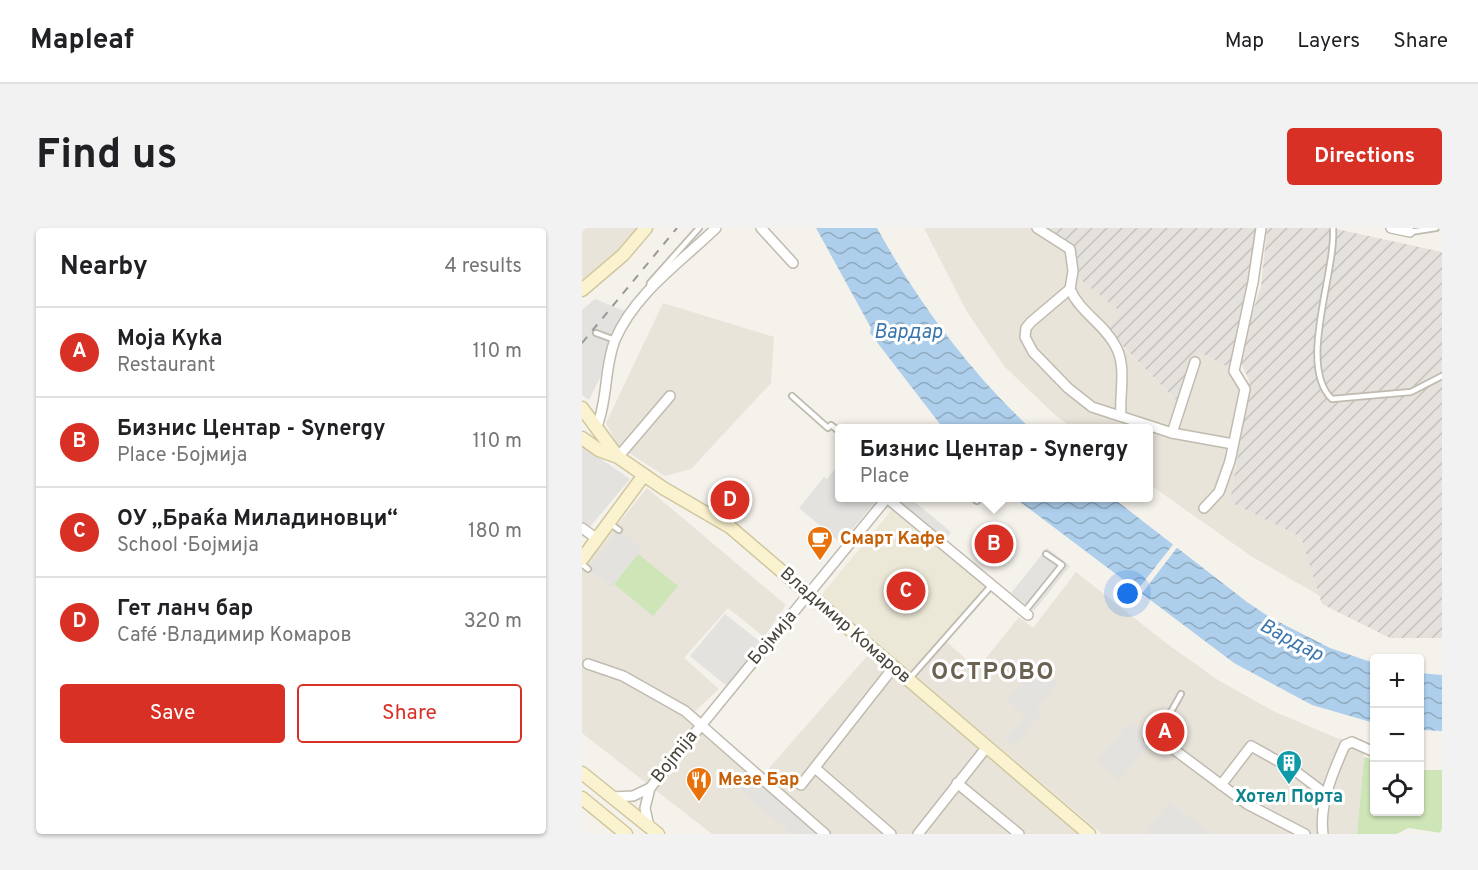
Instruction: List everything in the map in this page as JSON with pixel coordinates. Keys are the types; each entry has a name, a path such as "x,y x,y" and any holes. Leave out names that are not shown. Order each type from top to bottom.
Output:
{"street":[{"path":"582,290 623,255 646,228"},
{"path":"597,426 606,370 615,340 629,314 650,290 716,228"},
{"path":"761,228 794,263"},
{"path":"1037,228 1070,249 1072,271 1070,289 1076,304 1116,346 1122,383 1121,416"},
{"path":"1204,508 1219,492 1230,461 1245,389 1234,371 1253,282 1261,228"},
{"path":"1391,228 1410,232"},
{"path":"1070,289 1031,322 1026,328 1024,337 1033,352 1068,388 1092,407 1145,424"},
{"path":"1172,433 1195,362"},
{"path":"618,457 670,396"},
{"name":"Владимир Комаров","path":"582,408 618,457"},
{"path":"1153,427 1172,433 1233,444"},
{"name":"Владимир Комаров","path":"582,438 599,450 618,457 730,527 1089,834"},
{"path":"585,564 597,539 614,526 644,475"},
{"name":"Бојмија","path":"700,725 809,594 849,538 883,502"},
{"name":"Бојмија","path":"892,502 1027,613"},
{"path":"582,528 597,539"},
{"path":"588,664 623,676 661,696 700,725 825,834"},
{"path":"801,785 893,668"},
{"name":"Bojmija","path":"650,788 700,725"},
{"path":"1149,736 1247,804 1305,834"},
{"path":"1323,834 1321,818 1345,745 1352,742 1370,750"},
{"path":"1221,785 1251,746 1294,770 1327,795"},
{"path":"918,834 986,748"},
{"path":"815,768 891,834"},
{"path":"582,773 654,830"},
{"path":"957,783 1019,834"},
{"path":"612,797 633,796 650,788"},
{"path":"650,788 645,808 654,830"},
{"path":"582,798 626,834"}],"lane":[{"path":"650,290 650,283 699,228"},
{"path":"1333,228 1335,247 1323,304 1317,353 1317,373 1323,391 1332,399 1411,392 1442,376"},
{"path":"1410,232 1436,228"},
{"path":"596,333 615,340"},
{"path":"792,396 828,428 831,425 835,428"},
{"path":"1027,613 1062,565 1046,554"},
{"path":"908,680 993,585"},
{"path":"1149,736 1181,694"}],"shaded area":[{"path":"582,228 639,228 609,260 582,281"},
{"path":"924,228 1030,228 1062,247 1069,254 1076,276 1121,312 1107,331 1176,400 1199,352 1232,369 1250,382 1230,502 1301,537 1320,596 1251,556 1153,487 1153,424 1067,424 1004,366 967,312"},
{"path":"1044,228 1259,228 1251,281 1232,369 1199,352 1176,400 1107,330 1121,312 1076,276 1075,248"},
{"path":"1267,228 1332,228 1442,252 1442,638 1390,638 1322,604 1301,537 1230,502 1250,382 1238,357 1261,286"},
{"path":"595,299 632,314 589,400 582,395 582,310"},
{"path":"663,303 774,337 771,383 691,469 665,476 618,446 606,423"},
{"path":"582,446 630,479 589,528 582,523"},
{"path":"835,469 835,502 875,502 841,543 799,508 824,477 827,479"},
{"path":"647,488 786,605 764,637 728,608 684,658 719,689 695,711 763,775 869,654 1080,834 712,834 582,733 582,569"},
{"path":"900,502 915,502 951,532 945,540"},
{"path":"896,505 993,584 912,675 819,598"},
{"path":"619,530 642,548 611,587 588,569"},
{"path":"1047,548 1070,566 1034,611 1011,593"},
{"path":"1076,572 1166,643 1218,680 1273,711 1337,738 1365,744 1357,834 1102,834 914,675 946,641 977,669 1019,617 1033,628"},
{"path":"725,614 763,644 728,687 690,656"},
{"path":"1038,665 1058,683 1037,708 1042,713 1014,745 1006,738 1025,716 1006,700"},
{"path":"1131,721 1154,741 1119,780 1097,760"},
{"path":"750,770 825,834 792,834 756,804 737,786"},
{"path":"1169,802 1213,834 1150,834 1147,832"}],"green space":[{"path":"638,554 678,586 653,616 614,584"},
{"path":"1364,757 1370,759 1370,816 1424,816 1424,770 1442,770 1442,833 1408,828 1397,834 1357,834"}],"water":[{"name":"Вардар","path":"816,228 877,228 909,282 965,359 1026,424 940,424 870,333 871,328"},
{"name":"Вардар","path":"1020,502 1118,502 1271,618 1330,648 1370,662 1370,722 1312,705 1234,663"},
{"path":"1424,673 1442,675 1442,731 1424,730"}],"pier":[{"path":"1175,542 1179,545 1140,596 1135,593"}],"railway":[{"path":"582,343 677,228"}],"place":[{"name":"Гет ланч бар","path":"730,500"},
{"name":"Бизнис Центар - Synergy","path":"994,544"},
{"name":"Смарт Кафе","path":"820,562"},
{"name":"ОУ „Браќа Миладиновци“","path":"906,591"},
{"name":"Moja Kyka","path":"1165,732"},
{"name":"Хотел Порта","path":"1289,786"},
{"name":"Мезе Бар","path":"699,803"}],"district":[{"name":"ОСТРОВО","path":"993,673"}]}
